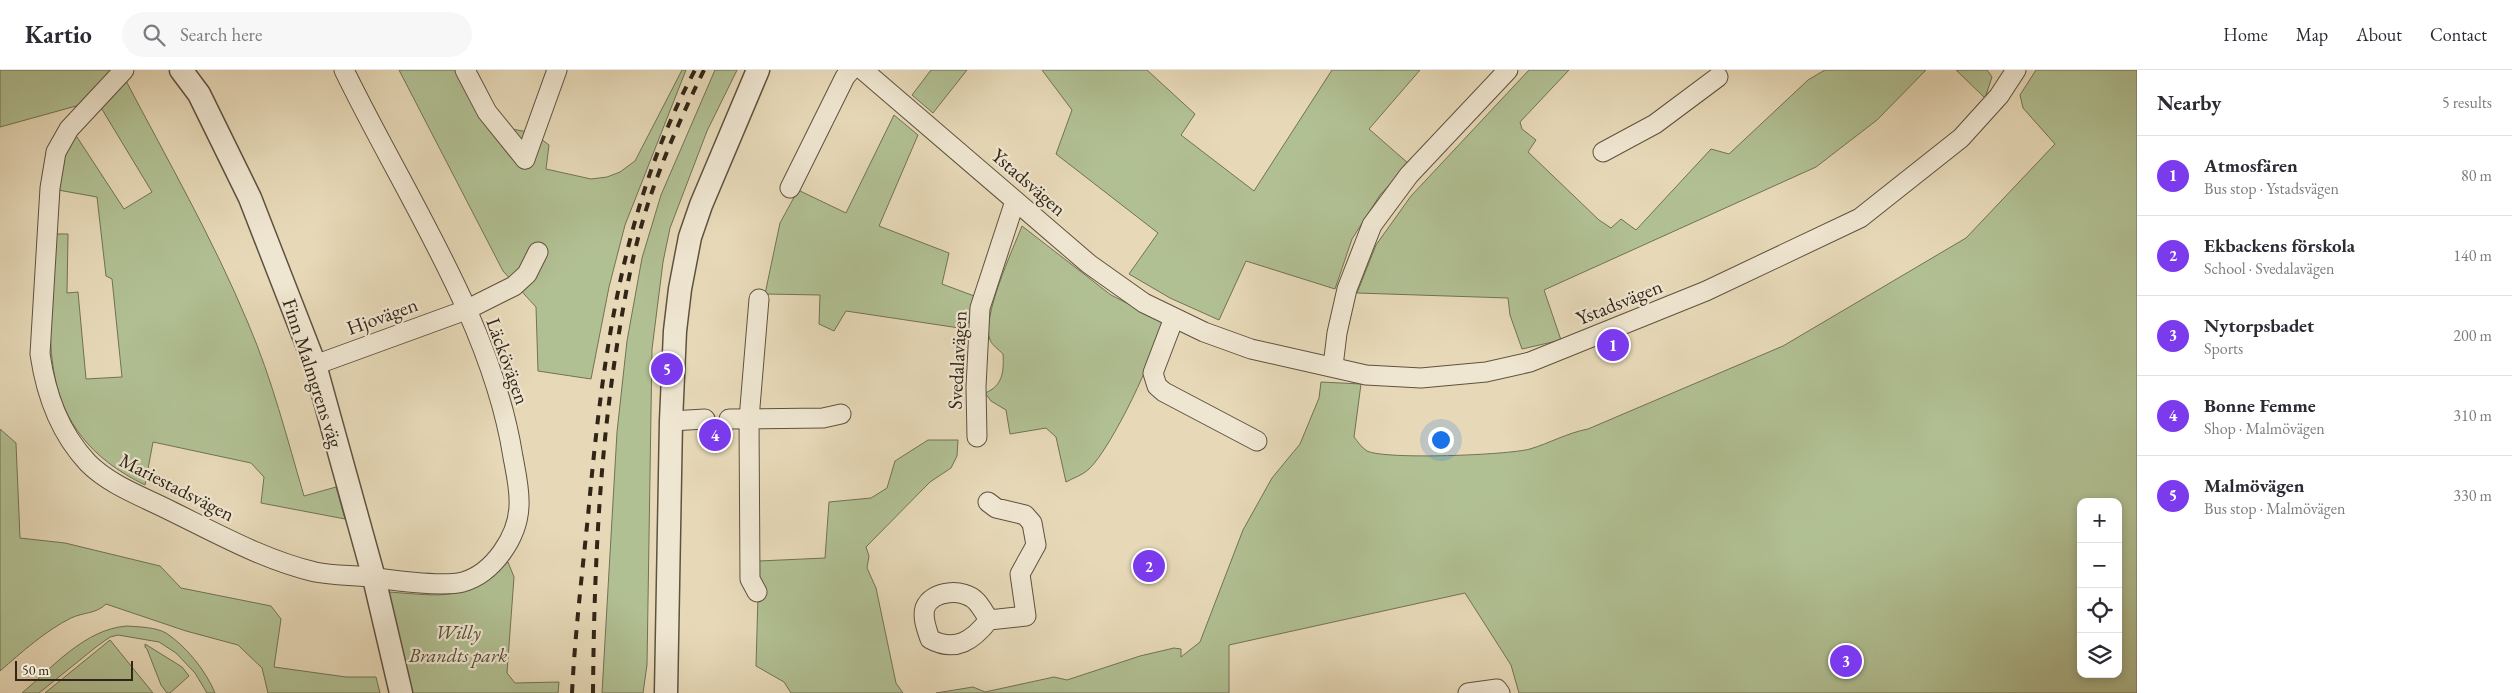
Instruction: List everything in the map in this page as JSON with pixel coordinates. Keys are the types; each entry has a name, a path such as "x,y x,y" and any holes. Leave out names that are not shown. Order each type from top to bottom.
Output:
{"street":[{"name":"Mariestadsvägen","path":"124,70 69,129 56,152 50,188 40,354 44,381 66,436 90,464 114,483 232,541 288,564 310,570 374,578"},
{"name":"Finn Malmgrens väg","path":"182,70 199,94 250,198 315,365 374,578 401,693"},
{"name":"Läckövägen","path":"344,70 437,250 466,310 493,376 509,432 519,508 514,528 500,556 481,572 464,582 401,582 374,578"},
{"path":"465,70 487,112 525,159 557,70"},
{"path":"666,693 671,421 675,332 680,289 690,237 721,153 758,70"},
{"path":"790,188 845,77 851,70"},
{"name":"Ystadsvägen","path":"863,70 1089,264 1127,293 1174,318 1251,350 1333,366 1366,375 1420,378 1486,372 1530,362 1706,291 1860,218 1961,138 1999,96 2016,70"},
{"path":"1603,152 1655,124 1720,72"},
{"path":"1333,366 1337,333 1348,289 1372,225 1408,175 1500,73"},
{"name":"Svedalavägen","path":"977,437 976,387 980,308 1016,200"},
{"name":"Hjovägen","path":"315,365 466,310 514,286 527,274 538,252"},
{"path":"758,592 750,579 749,419 759,299"},
{"path":"1174,318 1153,373 1157,386 1164,392 1257,441"},
{"path":"728,419 823,418 841,414"},
{"path":"671,421 704,419"},
{"path":"988,502 996,508 1025,515 1032,523 1036,536 1034,552 1020,574 1026,616 989,620"},
{"path":"1468,693 1499,691"}],"green space":[{"path":"0,70 114,70 87,103 0,127"},
{"path":"399,70 471,70 494,112 512,129 533,133 549,145 546,169 591,179 607,177 620,172 635,161 682,70 686,70 625,225 609,287 591,379 538,371 536,307 503,271"},
{"path":"715,70 737,70 707,131 670,228 663,262 652,349 647,665 643,693 602,693 617,432 627,341 642,258 661,195"},
{"path":"931,70 967,70 933,113 912,95"},
{"path":"1042,70 1147,70 1195,114 1181,135 1254,191 1332,70 1420,70 1369,129 1409,164 1380,195 1352,239 1335,289 1246,261 1219,320 1170,298 1129,274 1158,233 1056,154 1072,110"},
{"path":"1529,70 1569,70 1520,122 1522,129 1536,140 1528,152 1599,220 1611,228 1621,219 1636,230 1711,149 1729,154 1808,80 1825,70 1926,70 1877,120 1816,167 1544,290 1561,340 1522,349 1510,315 1508,298 1357,293 1376,245 1411,196"},
{"path":"1956,70 1987,70 1992,77 1985,98"},
{"path":"2036,70 2137,70 2137,693 1519,693 1511,665 1465,593 1229,645 1229,693 936,693 973,687 985,692 1054,677 1067,680 1140,656 1174,648 1181,649 1181,657 1200,642 1243,530 1272,478 1300,444 1319,398 1321,382 1361,384 1354,437 1367,451 1379,454 1421,456 1498,453 1530,449 1588,429 1783,346 1966,238 2055,144 2023,108 2020,95"},
{"path":"125,79 205,230 248,323 272,387 304,496 336,487 345,519 261,503 264,477 251,463 153,442 145,485 108,463 82,437 65,409 55,378 51,345 51,310 56,234 68,234 67,293 78,292 86,379 122,377 112,279 106,276 97,197 58,190 64,157 75,134 124,209 152,192 100,106"},
{"path":"894,115 918,135 879,226 949,253 942,284 977,297 966,329 846,311 834,331 819,324 820,295 765,294 780,223 798,190 846,213"},
{"path":"1022,226 1111,295 1162,321 1152,355 1143,376 1121,421 1099,458 1081,475 1066,482 1056,437 1046,428 1010,434 1006,410 991,401 985,393 996,386 1001,377 1003,354 990,340 988,330 999,283"},
{"path":"0,429 16,443 20,538 65,543 160,566 181,588 271,606 281,619 274,667 346,677 376,677 380,693 268,693 262,668 238,645 186,631 106,604 94,611 71,618 52,629 0,671"},
{"path":"928,440 958,440 957,456 951,468 930,482 866,547 869,556 867,568 876,588 896,683 903,693 791,693 784,682 756,666 759,561 825,558 829,502 871,498 887,488 895,461"},
{"name":"Willy Brandts park","path":"508,562 514,577 507,673 515,683 559,682 558,693 411,693 389,592 425,595 453,594 479,584"},
{"path":"127,626 157,630 173,638 195,660 215,693 207,693 195,673 176,653 159,642 118,635 110,637 96,647 39,693 22,693 83,642 97,634"},
{"path":"110,640 153,693 45,693"},
{"path":"145,644 182,667 189,676 170,693 167,693 161,685"}],"railway":[{"path":"572,693 579,604 600,401 619,287 632,231 649,176 670,122 695,70"},
{"path":"593,693 596,560 602,471 606,427 624,306 637,242 658,174 704,70"}],"place":[{"name":"Atmosfären","path":"1613,345"},
{"name":"Malmövägen","path":"667,369"},
{"name":"Bonne Femme","path":"715,435"},
{"name":"Ekbackens förskola","path":"1149,566"},
{"name":"Nytorpsbadet","path":"1846,661"}]}
